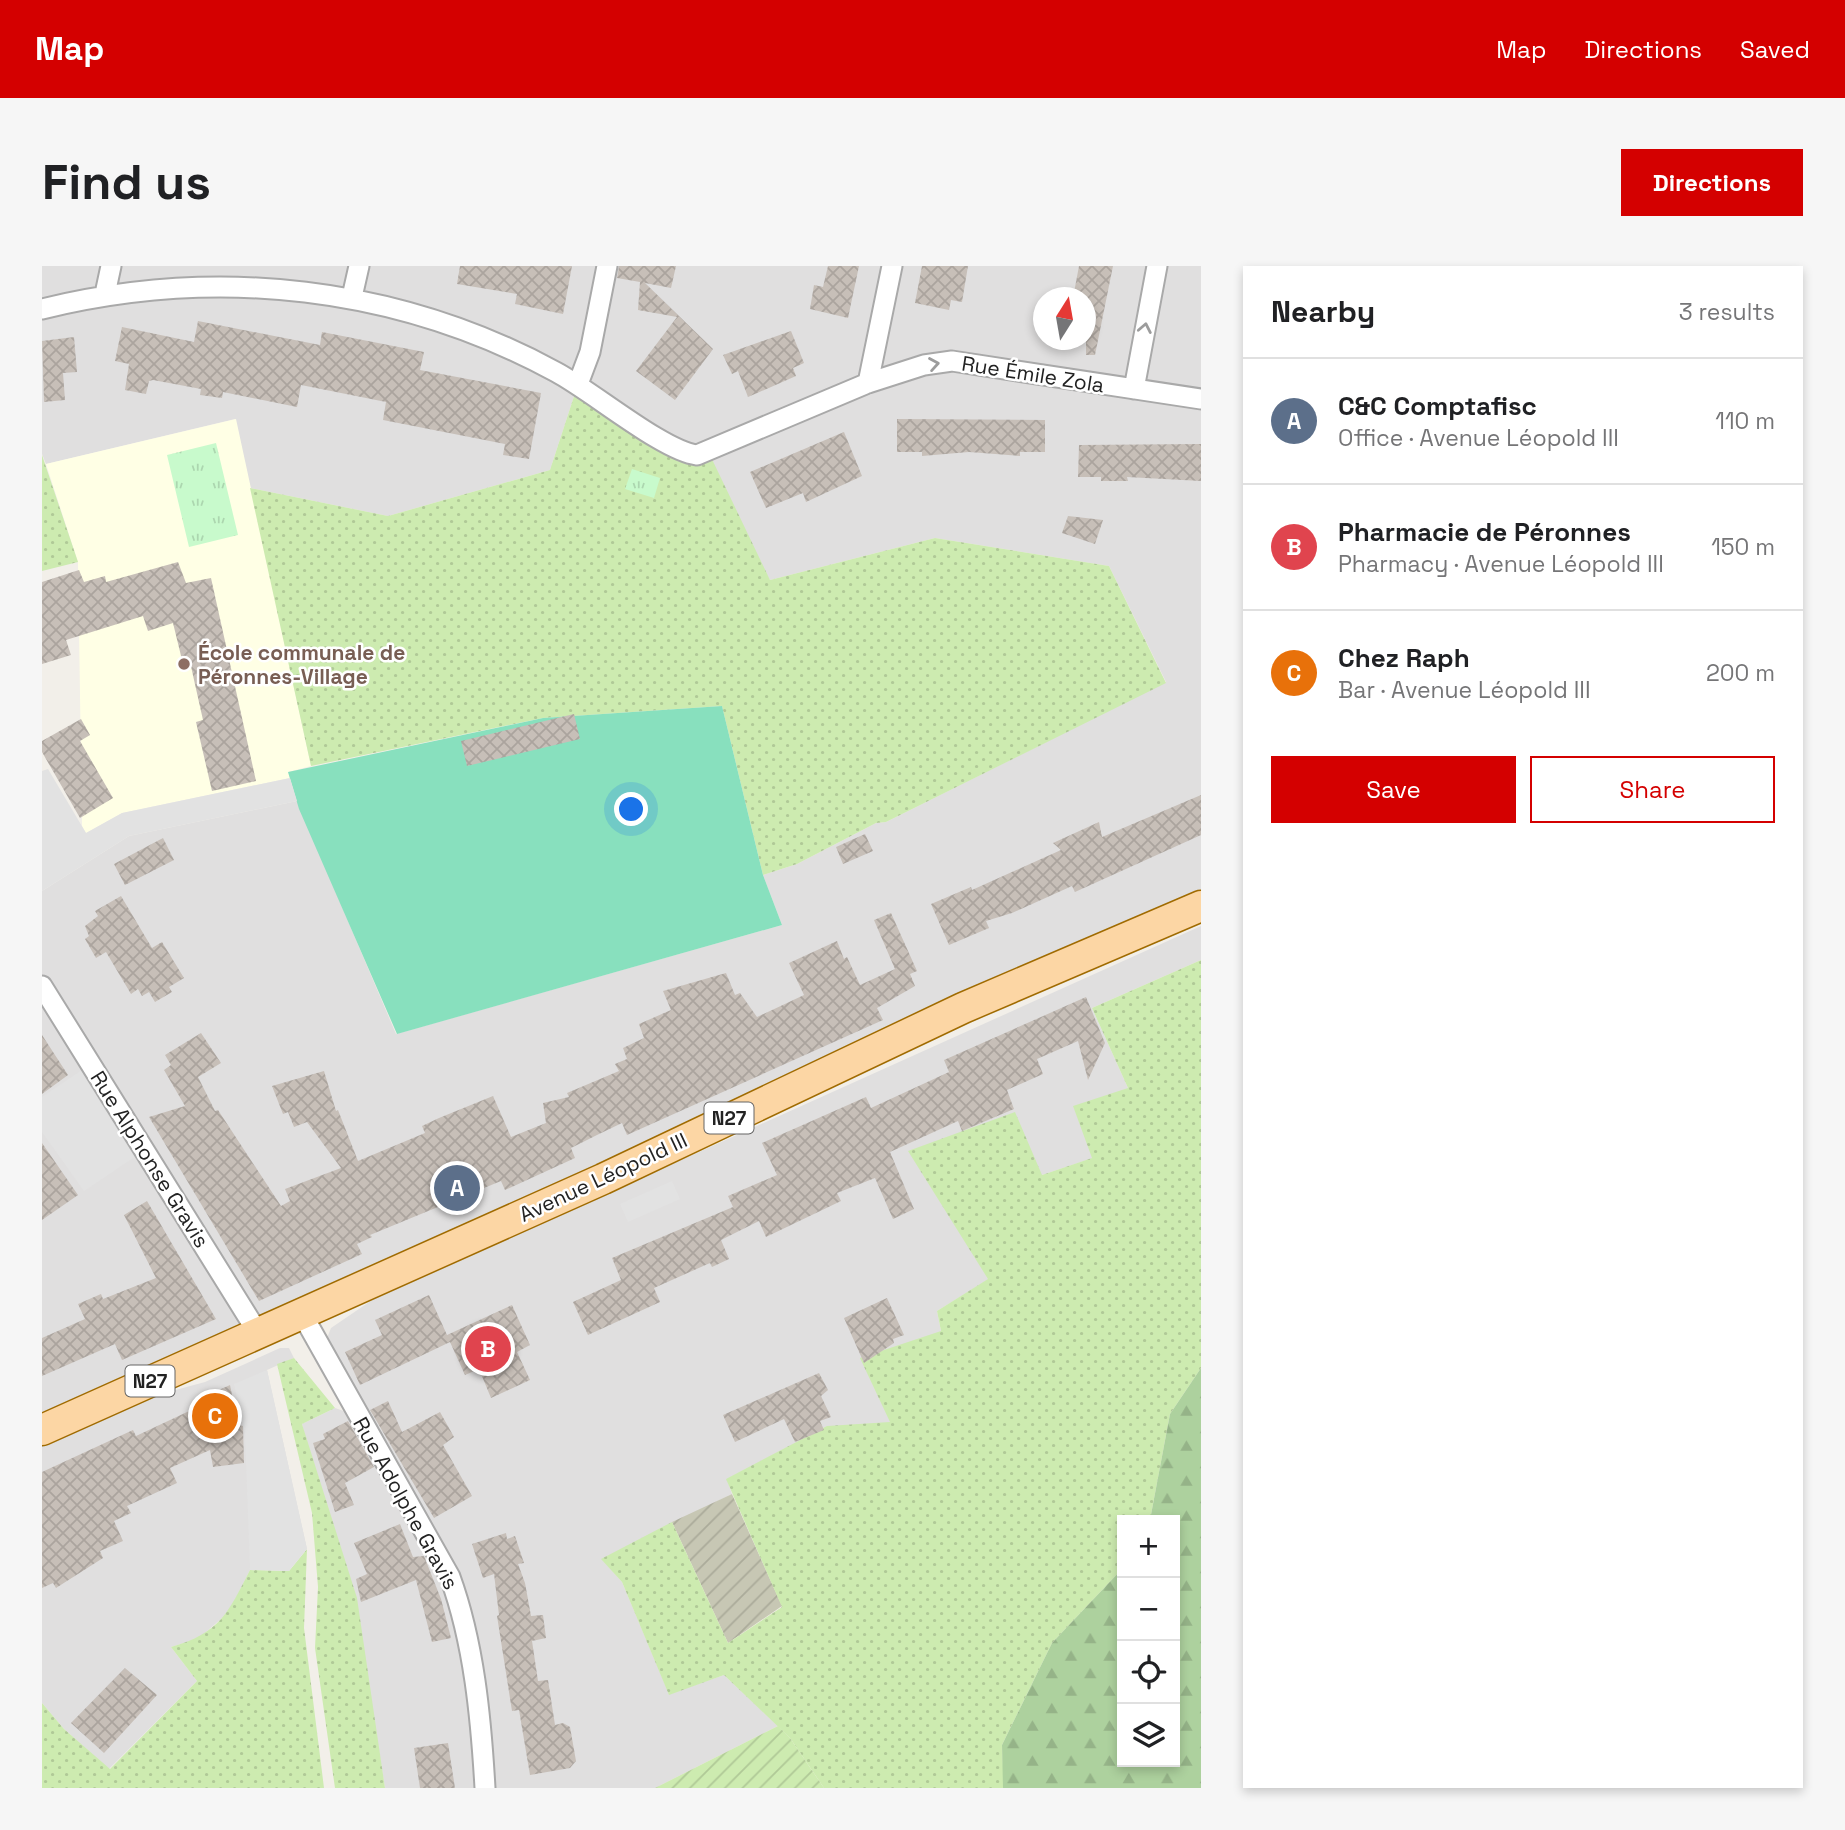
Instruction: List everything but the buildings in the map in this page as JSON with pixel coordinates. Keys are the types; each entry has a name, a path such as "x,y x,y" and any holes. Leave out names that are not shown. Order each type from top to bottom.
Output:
{"main road":[{"name":"Avenue Léopold III","path":"42,1430 603,1179 963,1008 1201,906"}],"street":[{"path":"105,294 111,266"},
{"path":"352,297 359,266"},
{"path":"578,384 590,352 607,266"},
{"path":"868,383 892,266"},
{"path":"1134,389 1157,266"},
{"name":"Rue Émile Zola","path":"42,309 138,289 240,285 352,297 482,335 578,384 675,449 697,455 868,383 924,365 952,361 1201,399"},
{"name":"Rue Alphonse Gravis","path":"42,986 258,1333"},
{"name":"Rue Adolphe Gravis","path":"302,1314 450,1577 463,1616 470,1655 485,1788"}],"shaded area":[{"path":"42,266 1201,266 1201,912 42,1432 42,891 129,836 297,801 396,1034 782,925 763,875 797,864 876,823 886,822 1166,682 1109,566 935,538 770,580 697,455 578,384 550,470 388,516 250,488 235,419 46,464 42,454"},
{"name":"École communale de Péronnes-Village","path":"236,419 311,766 288,772 290,778 122,813 86,833 82,826 78,562 46,464"},
{"path":"48,769 86,833 122,813 290,778 297,801 129,836 42,891 42,771"},
{"path":"1201,926 1201,960 1092,1008 1128,1088 1093,1158 1042,1175 989,1279 937,1311 941,1331 890,1423 827,1427 727,1479 732,1494 602,1559 622,1582 669,1694 724,1675 778,1726 655,1788 495,1788 487,1708 474,1625 464,1586 331,1350 327,1338 331,1328 375,1298"},
{"path":"91,1064 145,1150 84,1191 42,1132 42,1097"},
{"path":"672,1181 680,1199 628,1222 620,1204"},
{"path":"280,1348 289,1348 294,1358 267,1370 307,1549 250,1570 229,1612 198,1639 171,1647 197,1681 109,1769 64,1729 42,1703 42,1446 157,1395 205,1382"},
{"path":"267,1370 307,1549 289,1571 250,1570 245,1433 234,1384"},
{"path":"335,1408 352,1414 443,1580 457,1621 469,1697 476,1788 385,1788 371,1701 302,1424"},
{"path":"732,1494 782,1606 728,1643 672,1522"}],"green space":[{"path":"578,384 675,449 709,453 770,580 935,538 1109,566 1166,683 886,822 876,823 797,864 763,875 722,706 543,718 311,766 250,488 388,516 550,470"},
{"path":"216,443 238,535 189,547 167,455"},
{"path":"42,455 78,562 42,571"},
{"path":"632,469 660,478 654,498 625,489"},
{"path":"722,706 763,875 782,925 397,1034 299,809 288,772 543,718"},
{"path":"1201,960 1201,1368 1170,1414 1151,1515 1117,1515 1117,1574 1052,1643 1002,1745 1004,1788 824,1788 790,1738 724,1675 669,1695 622,1582 601,1559 672,1522 728,1643 782,1607 726,1479 827,1426 890,1422 860,1358 941,1331 937,1311 988,1279 908,1151 1015,1112 1042,1175 1092,1158 1073,1106 1128,1088 1092,1008"},
{"path":"294,1358 335,1408 302,1424 357,1598 385,1788 335,1788 315,1648 318,1587 312,1513 277,1364"},
{"path":"1201,1368 1201,1788 1003,1788 1002,1745 1052,1643 1117,1574 1117,1767 1180,1767 1180,1515 1151,1515 1170,1414"},
{"path":"307,1549 304,1628 324,1788 42,1788 42,1703 64,1729 110,1769 197,1681 171,1647 212,1628 228,1610 250,1570 289,1571"},
{"path":"778,1726 790,1738 824,1788 655,1788"}],"place":[{"name":"École communale de Péronnes-Village","path":"184,664"},
{"name":"C&C Comptafisc","path":"457,1188"},
{"name":"Pharmacie de Péronnes","path":"488,1349"},
{"name":"Chez Raph","path":"215,1416"}]}
